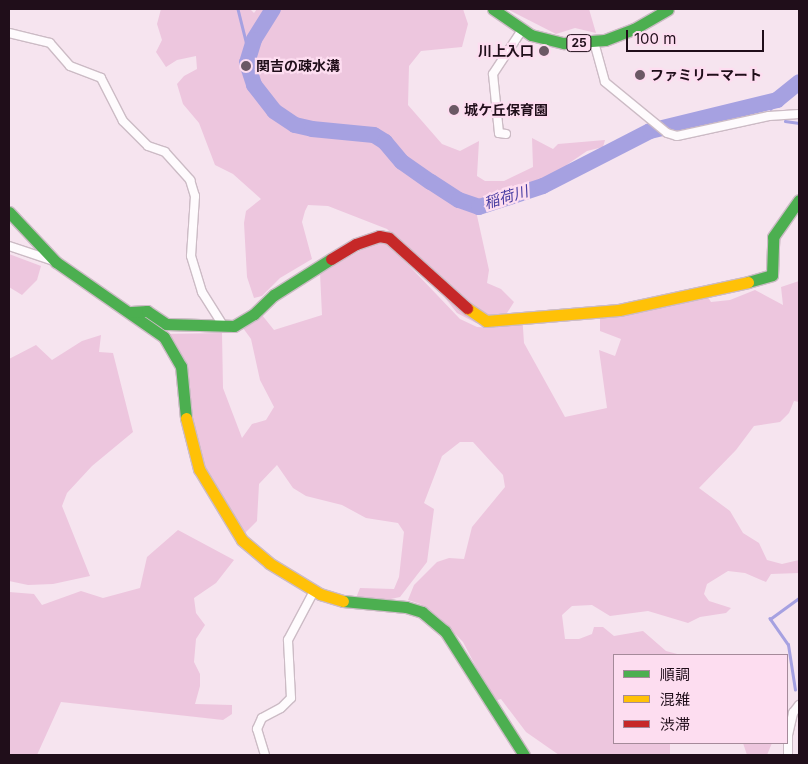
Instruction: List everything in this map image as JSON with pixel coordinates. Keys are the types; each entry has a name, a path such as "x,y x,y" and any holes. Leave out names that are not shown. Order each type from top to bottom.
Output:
{"street":[{"name":"25","path":"492,9 522,30 564,43 594,42 634,28 668,9"},
{"path":"506,134 500,133 493,74 522,30"},
{"path":"9,33 50,43 70,66 101,78 123,121 148,146 165,152 190,180 196,196 191,256 202,292 224,327"},
{"path":"594,42 605,82 667,133 677,136 769,116 799,114"},
{"path":"131,312 147,311 166,324 224,327 240,324 283,290 356,244 379,236 389,238 476,316 490,322 610,312 749,283 772,275 773,237 799,200"},
{"path":"9,212 56,262 131,312 164,337 181,366 191,447 198,469 235,528 258,556 314,591 346,602 406,607 422,612 445,631 524,755"},
{"path":"9,246 56,262"},
{"path":"265,755 257,729 262,718 281,708 291,698 288,640 314,591"},
{"path":"788,755 788,735 793,713 799,705"}],"shaded area":[{"path":"161,9 250,9 254,13 257,9 463,9 468,24 462,47 421,51 409,66 408,105 442,144 460,151 479,141 477,176 485,181 504,181 533,167 532,138 553,149 558,144 605,140 603,147 587,151 568,164 549,189 513,204 476,211 489,270 487,283 501,289 514,302 507,313 491,325 476,323 457,313 399,240 387,229 328,206 308,205 305,211 302,222 312,259 280,278 262,296 254,298 247,277 244,223 246,211 261,199 233,174 215,165 199,123 183,104 177,84 184,76 197,69 196,56 177,60 166,67 156,52 162,40 157,24"},
{"path":"507,9 589,9 596,33 575,28 556,34"},
{"path":"374,243 386,243 460,319 477,327 496,328 522,313 524,343 565,417 607,408 599,350 615,356 621,339 600,331 600,318 702,288 711,302 730,300 755,290 783,305 781,287 799,281 799,402 794,401 789,413 780,422 754,426 736,450 699,488 730,511 743,533 759,543 767,560 782,564 799,560 799,573 771,574 766,582 745,573 728,571 707,584 704,594 709,601 731,608 726,613 700,617 688,623 648,611 610,616 592,605 572,606 562,615 565,639 579,639 592,634 594,627 603,627 614,636 643,631 666,651 677,654 613,654 613,744 670,744 670,755 559,755 526,732 501,699 494,701 463,642 440,618 420,604 408,600 414,585 437,562 449,558 464,559 472,527 505,487 503,475 473,442 460,442 442,456 424,503 434,509 427,562 400,597 386,600 356,598 360,588 394,589 399,577 404,532 398,523 366,518 342,505 306,496 293,488 277,465 259,484 257,521 245,533 219,499 197,447 192,424 190,385 183,364 163,334 222,333 223,388 242,438 252,424 266,420 274,407 260,380 251,339 243,328 262,315 274,330 322,315 320,273"},
{"path":"9,254 41,266 37,280 22,295 9,287"},
{"path":"101,335 99,352 113,353 133,432 92,466 67,493 62,506 90,576 53,584 28,585 9,581 9,359 36,345 52,360 82,341"},
{"path":"178,530 234,560 216,583 194,598 196,613 205,625 196,639 194,662 200,674 200,686 195,704 232,705 232,714 223,720 61,702 37,755 9,755 9,592 34,594 42,605 81,591 103,598 140,588 147,557"},
{"path":"743,744 772,744 767,755 747,755"}],"waterway":[{"path":"238,9 249,53"},
{"name":"稲荷川","path":"273,9 254,40 247,63 254,85 274,111 295,125 312,129 374,135 385,142 402,162 431,182 459,200 479,207 543,186 650,131 777,100 799,82"},
{"name":"稲荷川","path":"765,103 771,109"},
{"path":"785,121 799,123"},
{"path":"795,690 788,645 770,619 799,598"}],"traffic: fast":[{"path":"493,9 531,35 564,43 605,40 634,29 668,9"},
{"path":"748,282 772,275 773,237 799,200"},
{"path":"9,212 56,262 164,337 181,366 186,418"},
{"path":"131,312 147,311 166,324 234,326 254,314 274,295 331,259"},
{"path":"343,601 406,607 422,612 445,631 524,755"}],"traffic: slow":[{"path":"467,308 486,321 619,310 748,282"},
{"path":"186,418 199,469 242,540 269,563 320,594 343,601"}],"traffic: jam":[{"path":"331,259 356,244 379,236 389,238 467,308"}],"place":[{"name":"川上入口","path":"544,51"},
{"name":"関吉の疎水溝","path":"246,66"},
{"name":"ファミリーマート","path":"640,75"},
{"name":"城ケ丘保育園","path":"454,110"}]}
